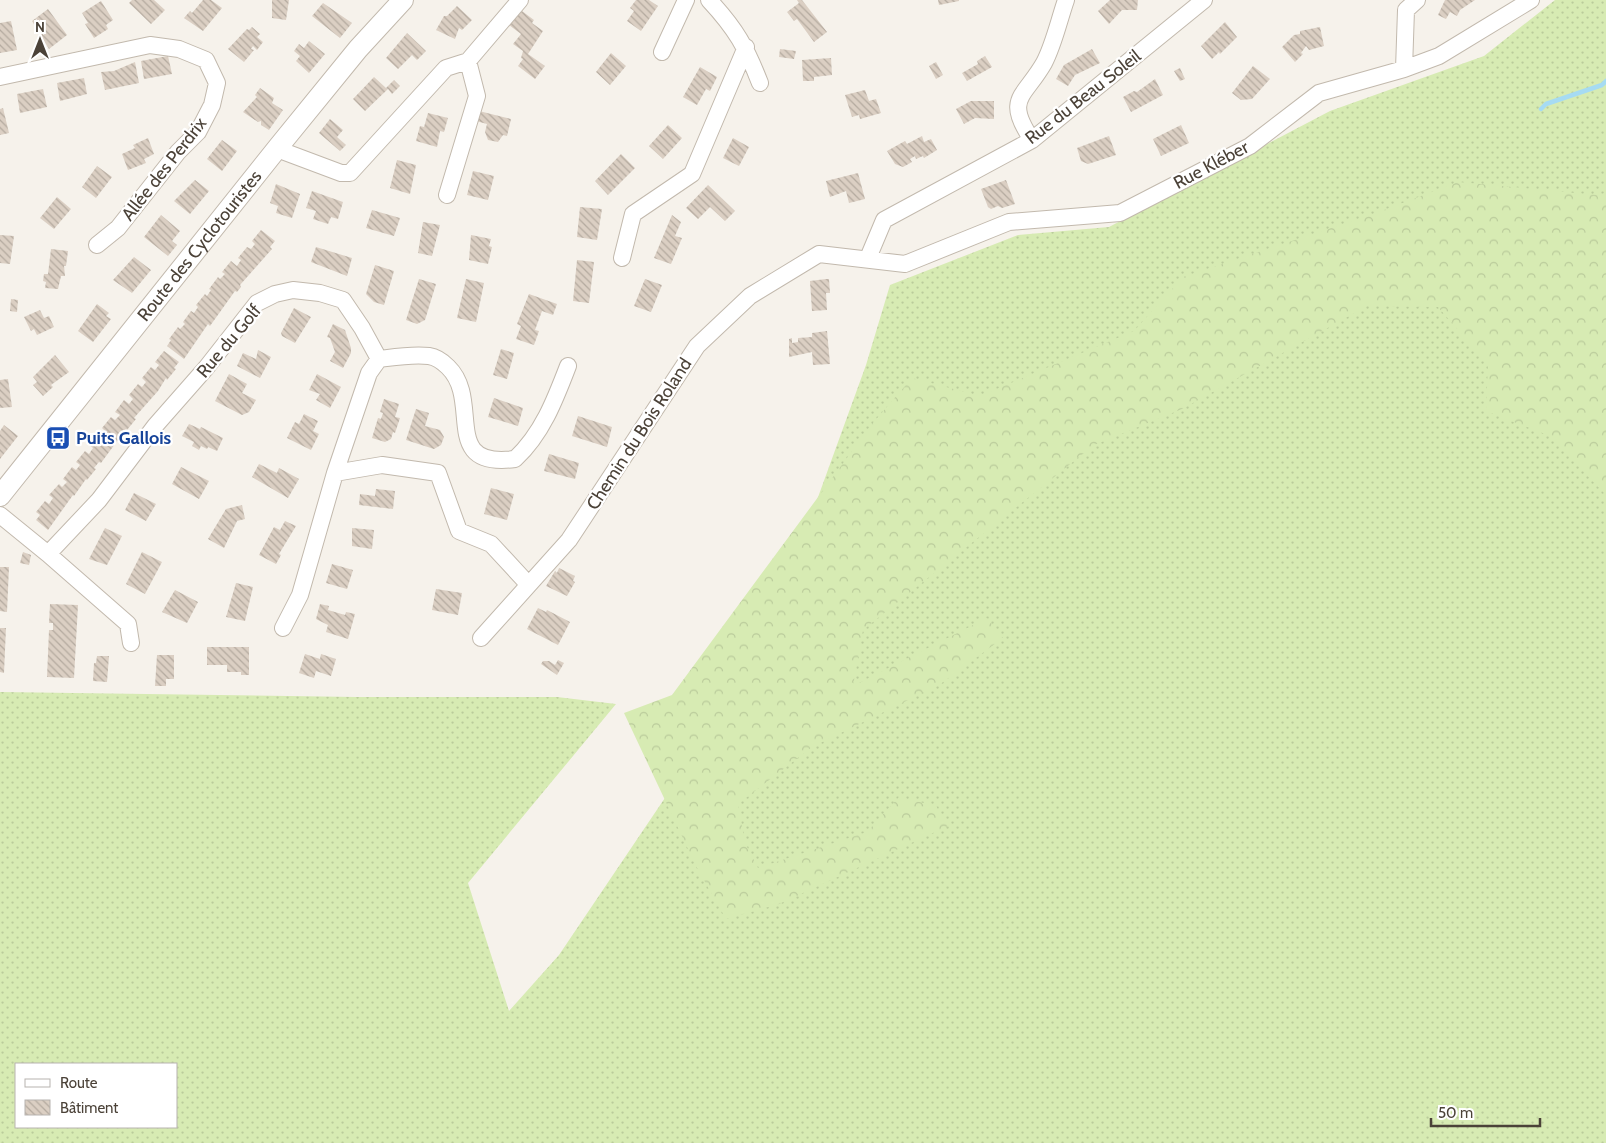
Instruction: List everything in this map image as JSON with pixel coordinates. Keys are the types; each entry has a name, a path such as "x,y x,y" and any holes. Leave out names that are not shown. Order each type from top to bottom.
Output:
{"street":[{"name":"Route des Cyclotouristes","path":"0,496 279,146 358,49 403,0"},
{"path":"279,146 285,152 341,172 350,173 446,68 468,61 520,0"},
{"path":"662,52 686,0"},
{"path":"709,0 730,22 746,47 760,83"},
{"path":"1032,140 1020,122 1017,110 1020,97 1044,62 1066,0"},
{"name":"Rue du Beau Soleil","path":"868,258 884,220 1032,140 1204,0"},
{"path":"1404,69 1406,10 1416,0"},
{"name":"Rue Kléber","path":"819,254 868,258 905,264 1009,222 1120,213 1250,146 1319,93 1404,69 1439,56 1531,0"},
{"name":"Allée des Perdrix","path":"0,77 150,45 180,49 206,60 218,83 212,105 198,132 178,152 118,228 97,245"},
{"path":"622,258 633,214 692,174 746,47"},
{"path":"447,195 477,96 468,61"},
{"name":"Chemin du Bois Roland","path":"481,638 569,540 697,346 750,296 819,254"},
{"name":"Rue du Golf","path":"48,554 99,500 155,426 206,368 257,303 275,294 293,290 320,293 343,300 362,328 379,360"},
{"path":"283,628 300,595 335,473 369,373 379,360 406,355 431,356 444,362 455,373 462,388 466,436 474,452 487,460 501,461 516,459 539,430 568,366"},
{"path":"335,473 382,465 438,473 459,531 490,544 528,584"},
{"path":"0,515 128,624 131,643"}],"green space":[{"path":"1555,0 1606,0 1606,1143 0,1143 0,692 357,697 557,697 616,704 468,883 509,1011 559,955 760,657 866,365 890,285 1018,235 1109,227 1330,111 1484,56"},
{"path":"1458,182 1597,195 1606,193 1606,495 1550,436 1486,411 1488,364 1438,307 1367,306 1182,409 1094,445 863,630 853,686 987,618 1003,638 939,685 812,747 738,804 745,843 758,868 867,832 899,797 936,806 948,826 779,904 726,919 696,866 624,713 672,695 872,424 912,378 980,396 1134,331 1183,277 1376,213"}],"building":[{"path":"132,0 154,0 165,10 151,24 129,3"},
{"path":"203,0 211,0 222,8 203,31 184,18 190,11 192,13"},
{"path":"272,0 289,0 286,20 272,18"},
{"path":"636,0 649,0 658,6 641,31 627,21 634,11 630,8"},
{"path":"797,0 802,0 827,32 814,42 797,19 794,21 787,12 799,3"},
{"path":"938,0 959,0 959,1 939,5"},
{"path":"1110,0 1138,0 1137,10 1122,10 1109,24 1098,11"},
{"path":"1445,0 1475,0 1460,10 1457,16 1450,12 1446,19 1438,15"},
{"path":"101,1 113,20 106,25 108,29 94,38 85,24 88,23 82,13"},
{"path":"323,3 352,23 340,38 312,16"},
{"path":"457,6 472,20 462,30 459,28 455,39 436,30 444,16 447,16"},
{"path":"48,9 67,35 49,49 32,21"},
{"path":"522,11 534,20 532,23 543,31 528,54 545,66 535,79 518,66 523,59 521,58 523,51 513,44 521,34 509,25"},
{"path":"11,21 17,50 0,53 0,23"},
{"path":"1225,22 1237,37 1220,54 1219,52 1212,59 1201,46"},
{"path":"252,27 260,34 257,37 263,42 257,50 253,46 251,49 254,50 244,62 228,49 247,29 249,30"},
{"path":"1320,27 1324,46 1309,50 1306,46 1301,53 1303,54 1295,62 1282,47 1294,35 1300,34 1300,31"},
{"path":"407,33 426,51 417,60 412,55 398,69 386,58"},
{"path":"309,41 325,54 309,73 296,61 300,56 294,51 299,44 304,48"},
{"path":"780,49 796,51 794,59 779,57"},
{"path":"1092,49 1100,63 1075,75 1068,86 1056,79 1064,65"},
{"path":"611,53 626,66 610,85 596,72"},
{"path":"168,56 172,74 144,79 141,61"},
{"path":"985,56 992,67 967,81 962,73 978,64 977,61"},
{"path":"831,58 832,75 814,77 814,81 803,81 802,60"},
{"path":"135,62 139,83 105,90 101,72 114,71"},
{"path":"936,62 943,75 936,79 929,66"},
{"path":"1253,66 1270,79 1252,99 1241,100 1232,93"},
{"path":"700,67 717,77 710,91 706,89 697,105 683,97"},
{"path":"1180,68 1185,79 1180,81 1174,71"},
{"path":"374,77 386,88 394,80 400,86 392,94 388,89 365,111 353,99"},
{"path":"84,78 87,94 60,101 57,83"},
{"path":"1155,79 1163,95 1131,112 1123,97 1134,91 1137,92"},
{"path":"260,88 274,98 272,103 283,110 269,130 261,125 261,121 258,122 243,112 257,97 255,95"},
{"path":"43,89 47,107 20,113 17,94"},
{"path":"865,90 869,101 876,99 881,113 860,119 859,115 852,117 845,95"},
{"path":"971,101 994,101 994,119 975,118 964,124 956,109"},
{"path":"3,108 9,133 0,135 0,109"},
{"path":"479,111 511,119 507,136 503,135 498,142 488,140 485,132 487,124 476,121"},
{"path":"428,113 448,118 444,132 440,131 437,147 416,141 420,126 424,127"},
{"path":"330,119 343,130 337,137 346,145 340,151 319,133"},
{"path":"668,125 682,138 663,159 649,146"},
{"path":"1181,125 1189,143 1161,156 1153,139"},
{"path":"922,136 924,142 931,139 937,150 924,158 923,156 916,159 915,156 910,159 912,162 903,167 895,164 887,151 905,141 907,144"},
{"path":"1109,136 1116,155 1088,164 1081,161 1077,148"},
{"path":"148,138 154,154 144,159 146,163 128,170 122,154 135,148 133,145"},
{"path":"733,138 749,147 739,166 723,158"},
{"path":"222,140 237,151 222,171 207,159"},
{"path":"621,154 635,168 608,195 595,181"},
{"path":"397,160 416,165 410,194 390,188"},
{"path":"97,166 112,177 96,198 82,187"},
{"path":"473,171 494,176 488,200 467,195"},
{"path":"858,173 865,199 849,203 846,191 830,197 826,181"},
{"path":"195,180 209,191 190,214 174,201"},
{"path":"1006,180 1015,204 1002,208 998,206 991,209 988,207 981,189"},
{"path":"276,184 300,194 292,218 276,213 278,206 270,203"},
{"path":"708,185 735,211 725,221 710,207 698,219 686,208"},
{"path":"312,191 343,202 338,219 331,217 328,224 313,219 316,211 306,208"},
{"path":"57,197 71,209 54,229 40,218"},
{"path":"580,207 602,209 597,240 577,237"},
{"path":"372,210 400,218 394,236 366,228"},
{"path":"161,215 180,231 172,241 177,245 168,256 144,237"},
{"path":"672,215 681,222 675,236 682,238 671,264 654,258"},
{"path":"423,222 440,225 432,256 418,253"},
{"path":"261,230 275,241 270,247 272,249 240,285 241,287 237,292 235,291 210,326 208,324 184,359 167,346 171,340 169,339 178,327 180,329 185,324 183,322 191,311 194,313 198,307 196,305 205,294 207,296 211,290 209,289 218,277 220,279 225,274 222,272 231,261 237,266 241,260 238,258 247,247 251,249 255,244 252,241"},
{"path":"0,235 14,236 10,264 0,263"},
{"path":"471,235 491,239 489,246 492,247 488,264 469,260"},
{"path":"316,247 352,258 347,276 311,262"},
{"path":"51,249 68,251 66,266 64,266 65,276 61,276 58,289 45,288 46,282 43,281 44,274 48,274"},
{"path":"134,257 151,270 132,293 113,280"},
{"path":"577,260 594,262 589,303 573,301"},
{"path":"375,265 394,271 384,305 374,302 366,294"},
{"path":"419,279 436,284 425,320 417,324 406,320"},
{"path":"466,279 484,283 476,322 457,318"},
{"path":"645,279 662,285 651,312 634,306"},
{"path":"829,279 830,293 826,293 827,310 812,311 810,281"},
{"path":"529,294 557,304 553,315 542,311 535,330 539,331 534,345 516,339 521,326 517,324"},
{"path":"11,299 18,300 17,312 10,311"},
{"path":"97,304 109,313 106,316 111,319 93,342 78,331"},
{"path":"294,308 311,317 295,343 282,336 281,333"},
{"path":"40,310 44,318 49,316 54,327 37,335 34,329 31,331 24,317"},
{"path":"333,324 345,330 351,348 351,353 343,368 330,361 335,352 330,338 327,337"},
{"path":"827,331 830,364 813,365 812,352 789,357 789,339 792,338 792,343 798,342 798,338 812,337 812,333"},
{"path":"501,349 514,353 507,379 493,375"},
{"path":"258,350 271,357 260,378 237,366 243,353 256,359"},
{"path":"164,351 179,362 174,368 176,369 167,380 166,378 158,391 134,418 136,419 126,429 101,463 99,462 94,468 96,469 73,495 48,530 36,520 40,515 36,512 45,501 49,504 53,498 49,495 59,484 62,487 67,482 63,479 72,467 76,470 80,465 76,462 85,451 89,454 93,448 89,445 98,434 102,437 106,432 102,428 111,417 115,420 120,415 115,412 124,400 129,404 133,399 129,395 138,384 142,387 146,382 142,378 151,367 155,370 159,365 155,362"},
{"path":"55,355 69,372 51,385 53,387 43,396 33,385 37,382 33,377"},
{"path":"229,374 247,384 242,393 256,400 249,412 242,415 215,401"},
{"path":"317,374 341,387 330,408 316,400 320,394 309,390"},
{"path":"8,379 12,407 0,408 0,380"},
{"path":"494,398 523,408 518,426 488,417"},
{"path":"384,399 399,404 395,417 400,418 395,433 393,432 391,439 385,442 372,438 378,418 381,419 383,413 380,412"},
{"path":"416,409 429,413 425,426 440,430 444,437 441,445 434,449 406,440"},
{"path":"304,414 318,421 313,431 319,434 311,450 287,438 295,422 299,424"},
{"path":"578,416 612,427 607,447 572,436"},
{"path":"189,424 200,429 201,427 223,438 217,451 201,446 199,450 192,446 194,442 182,436"},
{"path":"4,425 18,436 0,459 0,431"},
{"path":"549,454 579,463 575,479 544,471"},
{"path":"259,464 277,473 279,468 299,479 288,498 252,477"},
{"path":"181,467 209,481 199,499 172,484"},
{"path":"491,488 514,494 507,520 484,514"},
{"path":"376,489 395,491 393,509 359,505 360,494 375,496"},
{"path":"134,493 156,504 146,521 125,510"},
{"path":"242,505 245,519 237,521 224,548 208,539 226,509"},
{"path":"285,521 296,526 279,554 281,555 276,564 259,555 274,527 280,530"},
{"path":"105,528 122,536 107,565 89,559"},
{"path":"352,528 374,530 372,549 352,546"},
{"path":"23,552 31,555 29,565 20,563"},
{"path":"142,552 162,562 145,594 126,584"},
{"path":"332,564 353,570 347,589 326,583"},
{"path":"0,567 9,567 7,612 0,611"},
{"path":"559,568 575,576 573,581 575,582 567,596 546,586"},
{"path":"236,583 253,587 245,621 226,617"},
{"path":"436,589 462,593 458,615 432,610"},
{"path":"175,590 198,602 187,623 162,612"},
{"path":"50,604 78,605 74,678 47,677 49,630 53,630 53,623 49,623"},
{"path":"320,604 329,606 328,610 345,615 346,612 355,614 348,639 326,632 328,625 316,619"},
{"path":"538,608 546,612 547,610 570,622 558,645 527,629"},
{"path":"0,628 6,628 4,673 0,672"},
{"path":"207,647 249,647 249,675 241,675 241,672 227,672 227,665 207,665"},
{"path":"305,654 320,659 321,654 336,659 331,676 316,671 314,678 299,673"},
{"path":"157,655 174,655 174,679 166,679 166,686 155,686"},
{"path":"97,656 109,656 107,682 93,681 94,663 96,663"},
{"path":"558,660 564,663 557,675 541,664 543,661 549,661 555,665"}],"waterway":[{"path":"1541,109 1546,104 1602,85 1606,81"}],"place":[{"name":"Puits Gallois","path":"58,438"}]}
